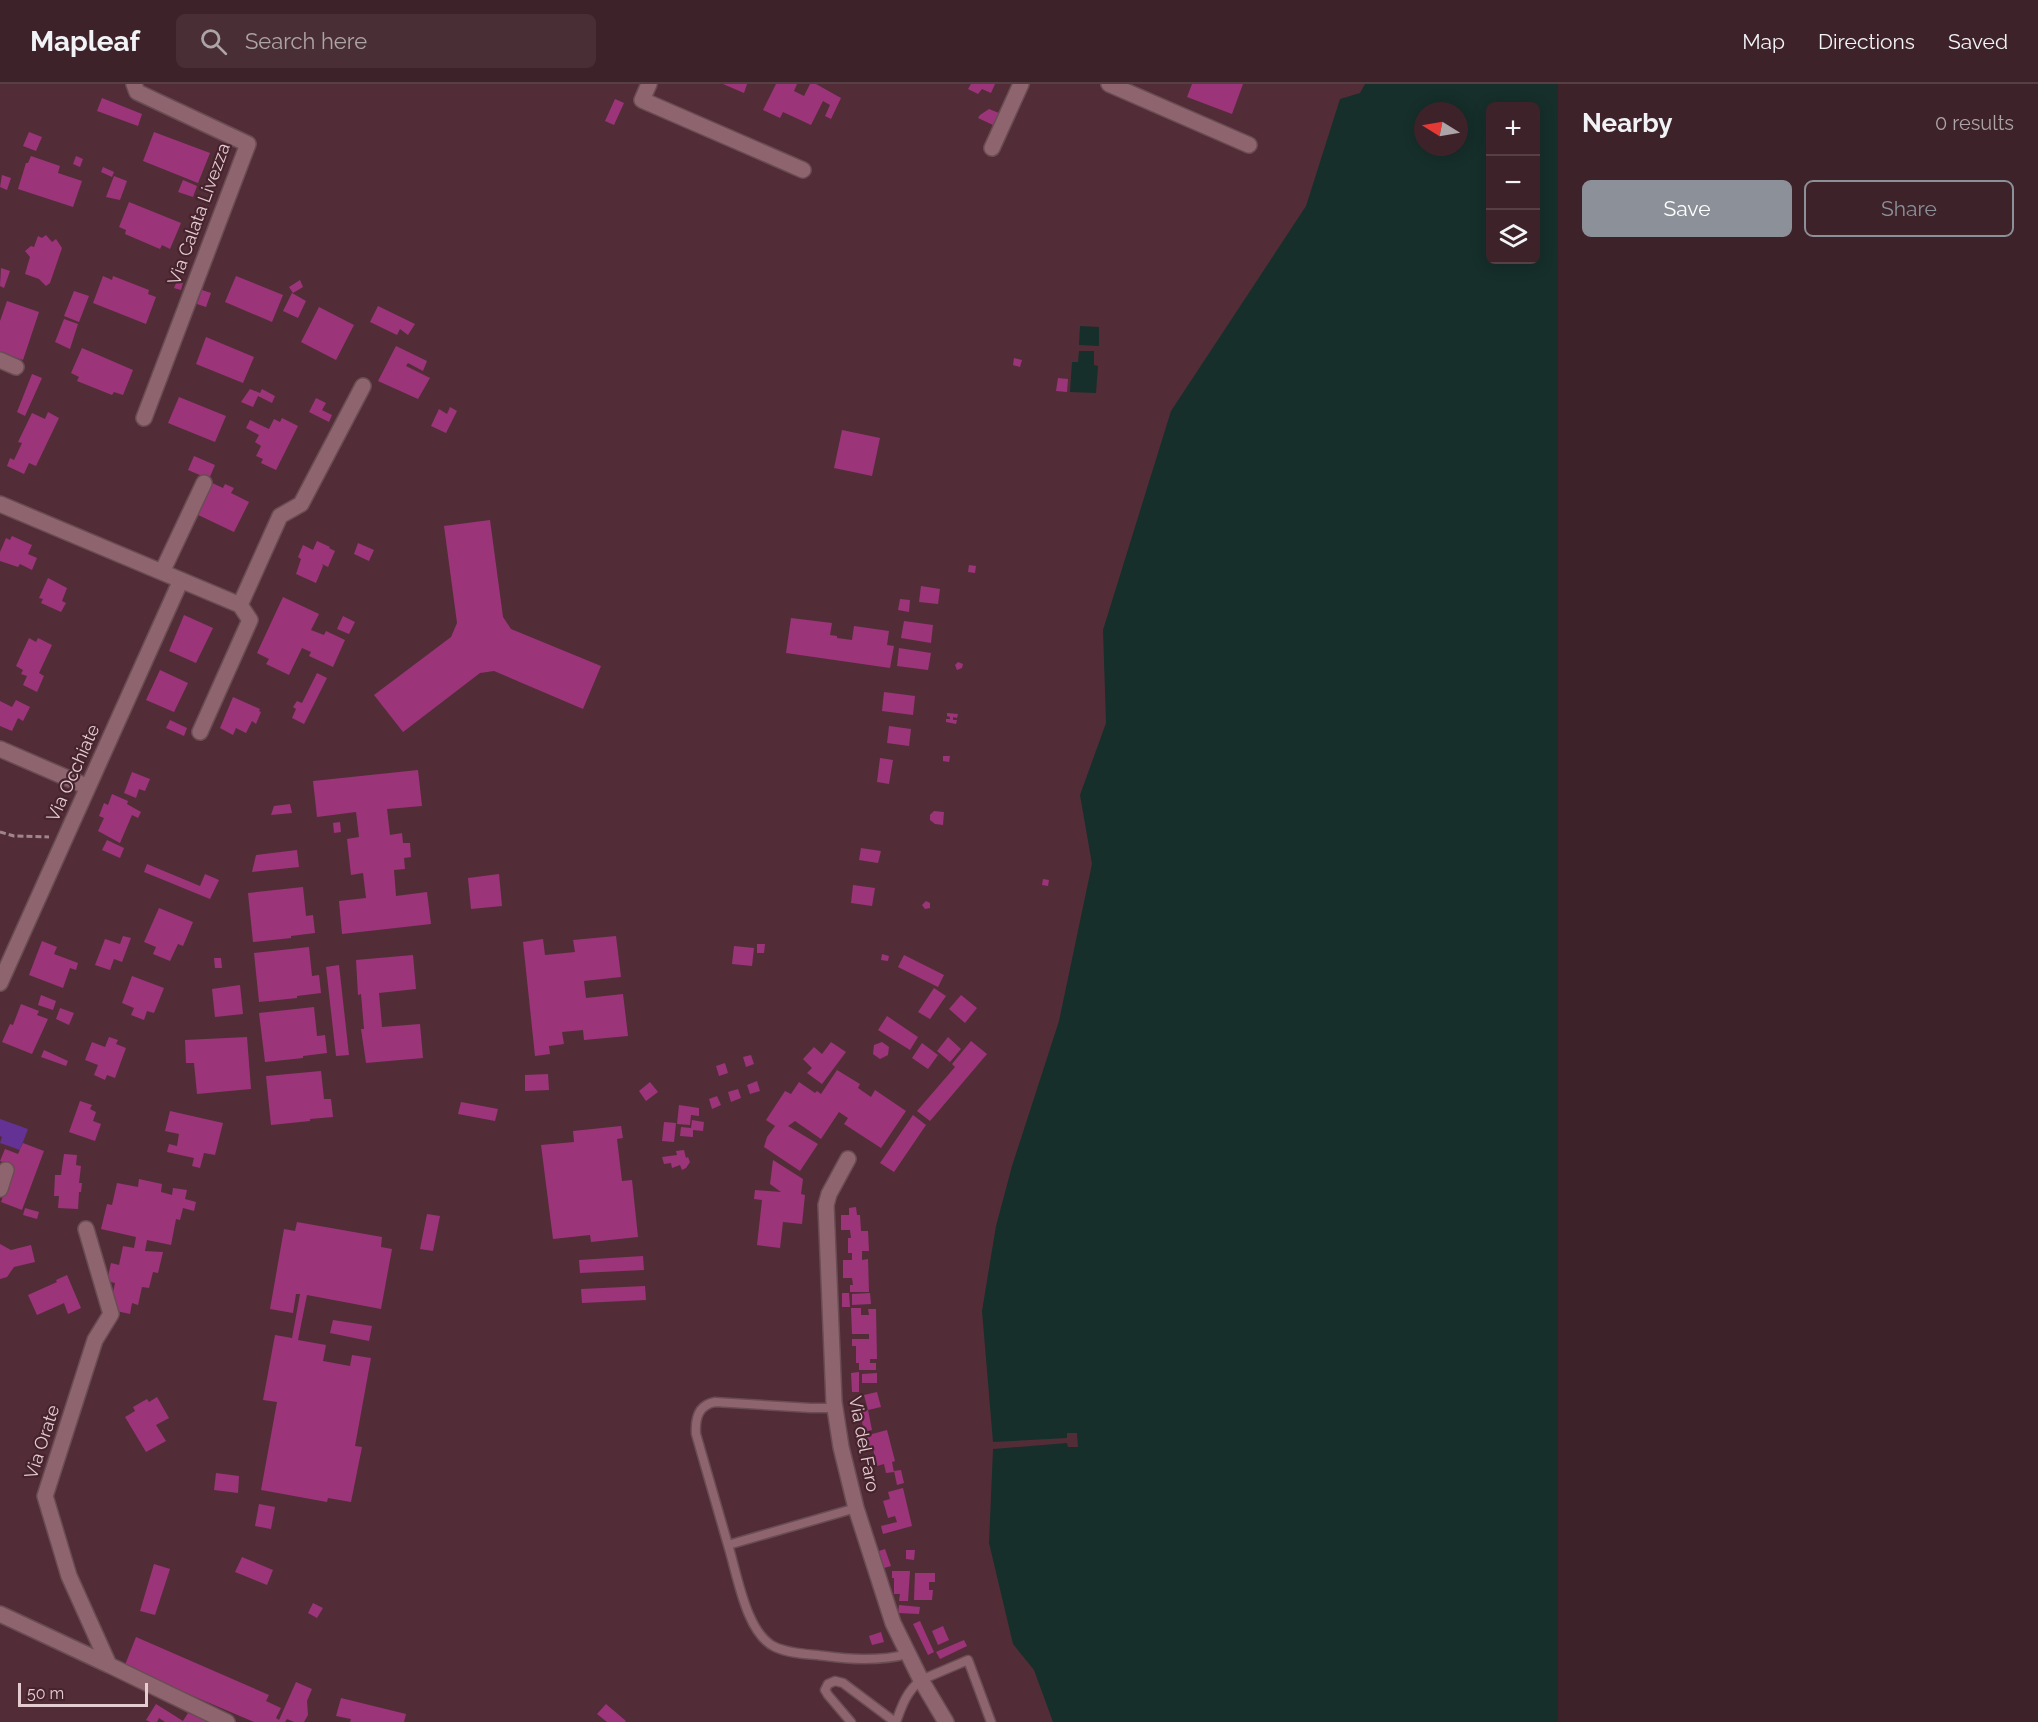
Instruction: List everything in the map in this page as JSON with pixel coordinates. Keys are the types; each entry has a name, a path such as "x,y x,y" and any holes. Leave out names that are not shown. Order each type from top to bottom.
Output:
{"street":[{"name":"Via Calata Livezza","path":"134,84 137,92 248,144 144,418"},
{"path":"649,84 642,100 803,170"},
{"path":"992,148 1021,84"},
{"path":"1109,84 1249,145"},
{"path":"0,360 16,367"},
{"path":"240,605 280,516 301,504 363,386"},
{"path":"162,572 204,483"},
{"path":"0,504 240,605 250,620 200,732"},
{"name":"Via Occhiate","path":"0,983 181,580"},
{"path":"0,749 88,787"},
{"name":"Via del Faro","path":"848,1160 829,1194 826,1205 838,1437 856,1508 889,1612 921,1680 946,1722"},
{"path":"0,1189 6,1170"},
{"name":"Via Orate","path":"86,1229 111,1314 96,1340 45,1496 69,1576 109,1665"},
{"path":"0,1614 227,1722"}],"lane":[{"path":"835,1408 715,1402 701,1407 695,1425 696,1434 748,1613 763,1637 773,1647 795,1652 862,1659 908,1654"},
{"path":"728,1545 856,1508"},
{"path":"851,1722 826,1692 826,1687 832,1682 843,1683 898,1720 909,1690 921,1680 968,1660 991,1722"}],"path":[{"path":"0,832 14,836 66,837"}],"shaded area":[{"path":"1365,84 1558,84 1558,1722 1053,1722 1034,1670 1013,1644 989,1543 993,1449 1067,1443 1068,1447 1078,1447 1077,1433 1067,1433 1067,1438 993,1442 982,1311 996,1226 1012,1166 1059,1021 1092,864 1080,795 1106,723 1103,630 1171,411 1306,206 1340,99 1360,93"},
{"path":"1080,326 1099,327 1099,346 1079,345"},
{"path":"1079,351 1094,351 1094,365 1098,366 1096,393 1070,392 1072,362 1078,362"},
{"path":"0,1119 28,1129 20,1150 0,1143 2,1137 0,1136"}],"building":[{"path":"723,84 747,84 744,93"},
{"path":"776,84 797,84 794,91 804,96 810,84 816,84 841,98 831,119 825,116 830,105 823,101 811,125 783,112 780,118 763,110"},
{"path":"971,84 995,84 991,93 982,89 978,94 968,89"},
{"path":"1192,84 1243,84 1232,114 1187,97"},
{"path":"102,98 142,114 138,126 97,111"},
{"path":"615,99 624,103 614,125 605,121"},
{"path":"989,109 999,113 993,125 978,118"},
{"path":"29,132 42,137 36,151 23,146"},
{"path":"154,132 210,153 198,183 143,161"},
{"path":"31,156 60,166 58,173 82,181 73,207 18,189 26,163"},
{"path":"76,156 83,159 80,167 73,164"},
{"path":"103,167 114,172 112,177 101,172"},
{"path":"2,175 11,178 7,190 0,187"},
{"path":"114,176 127,181 120,200 106,197"},
{"path":"183,180 197,186 193,197 178,192"},
{"path":"129,202 181,223 170,249 162,245 160,249 125,234 126,230 119,227"},
{"path":"46,235 52,242 56,239 62,248 50,283 46,286 39,279 25,274 30,257 25,251 31,246 34,247 38,236 42,238"},
{"path":"1,268 10,271 4,288 0,286"},
{"path":"103,276 112,280 113,276 149,290 148,294 156,297 146,324 93,303"},
{"path":"236,276 283,295 272,322 225,302"},
{"path":"300,280 303,287 293,293 289,287"},
{"path":"177,281 183,283 181,290 174,288"},
{"path":"202,290 211,293 206,307 197,304"},
{"path":"74,291 89,296 79,322 64,316"},
{"path":"292,293 306,301 298,318 283,311"},
{"path":"7,301 39,312 23,360 0,352 0,321"},
{"path":"378,306 415,324 408,335 400,329 397,335 370,322"},
{"path":"319,307 354,325 336,360 301,342"},
{"path":"64,319 78,324 70,349 55,342"},
{"path":"206,337 254,357 243,383 196,364"},
{"path":"396,346 427,361 423,371 408,363 406,366 430,378 418,399 378,381"},
{"path":"82,348 133,370 123,395 114,392 112,395 77,381 79,377 71,373"},
{"path":"1014,358 1022,360 1020,367 1013,365"},
{"path":"32,374 42,378 25,416 17,412"},
{"path":"1058,378 1068,379 1067,392 1056,391"},
{"path":"250,389 260,393 262,389 275,396 272,403 258,396 253,407 241,402"},
{"path":"179,397 226,416 215,442 168,423"},
{"path":"316,398 326,403 322,410 332,415 329,422 309,412"},
{"path":"450,407 457,411 446,433 431,426 439,409 447,414"},
{"path":"48,412 59,418 36,466 29,463 24,474 7,466 10,458 14,460 22,443 18,442 32,413 45,419"},
{"path":"282,418 298,426 276,470 261,463 263,459 256,456 261,446 255,442 259,435 246,428 250,420 269,429 274,419 280,422"},
{"path":"842,430 880,438 872,476 834,468"},
{"path":"194,456 215,465 209,479 188,470"},
{"path":"210,482 223,488 225,484 234,488 231,493 249,502 234,532 194,513"},
{"path":"490,520 503,617 511,629 601,666 583,709 494,671 480,673 403,732 374,695 451,637 457,623 444,526"},
{"path":"12,536 32,545 28,554 37,558 32,570 20,564 18,567 0,561 0,552 6,538 10,540"},
{"path":"317,541 335,551 328,567 322,564 316,583 296,574 301,559 298,557 303,545 313,550"},
{"path":"358,543 374,550 369,561 354,554"},
{"path":"969,565 976,566 975,573 968,572"},
{"path":"48,578 67,588 62,601 66,603 61,612 41,603 43,599 39,598"},
{"path":"921,586 940,589 938,604 919,602"},
{"path":"283,597 319,614 311,630 324,635 326,631 345,640 333,667 309,656 311,652 302,648 289,675 266,664 269,659 257,653"},
{"path":"900,599 910,600 909,612 898,610"},
{"path":"184,615 213,628 196,663 169,651"},
{"path":"343,616 355,622 349,634 337,629"},
{"path":"791,618 832,623 830,635 852,640 854,626 889,631 887,645 894,646 890,668 786,653"},
{"path":"904,621 933,625 931,643 901,638"},
{"path":"29,638 36,642 38,638 52,645 39,673 44,676 37,692 23,685 27,676 21,674 23,670 16,666"},
{"path":"899,648 931,653 928,670 897,666"},
{"path":"958,662 963,664 962,668 957,670 955,665"},
{"path":"160,670 188,683 174,712 146,700"},
{"path":"317,673 327,678 304,724 292,718 296,709 293,707 297,701 302,703"},
{"path":"884,692 915,696 913,715 882,711"},
{"path":"233,697 260,709 256,724 252,721 246,733 236,728 233,735 220,728"},
{"path":"16,700 30,707 23,721 18,718 12,731 0,726 0,701 12,707"},
{"path":"947,713 958,714 957,718 953,717 953,720 957,720 956,724 946,722 946,719 950,719"},
{"path":"170,720 187,728 184,736 166,728"},
{"path":"889,726 911,729 909,746 887,743"},
{"path":"943,756 950,756 949,762 943,761"},
{"path":"880,758 893,760 889,784 877,782"},
{"path":"418,770 422,806 387,809 390,835 402,833 403,843 410,843 411,857 404,858 405,869 394,870 396,896 427,892 431,924 342,934 339,901 366,898 363,873 351,875 347,839 359,837 356,812 317,817 313,781"},
{"path":"132,772 150,779 145,791 139,789 136,798 124,793"},
{"path":"112,794 128,801 127,804 141,812 138,818 132,815 120,843 98,831 104,818 99,816 104,803 108,805"},
{"path":"290,804 292,813 271,815 274,806"},
{"path":"934,811 944,812 943,825 935,824 930,820 930,815"},
{"path":"340,822 341,832 334,833 333,823"},
{"path":"107,840 124,848 120,858 102,850"},
{"path":"861,848 881,851 878,863 859,860"},
{"path":"297,850 299,867 252,872 256,855"},
{"path":"147,864 200,886 205,874 219,880 210,899 144,872"},
{"path":"499,874 502,906 471,909 468,878"},
{"path":"1043,879 1049,880 1048,886 1042,885"},
{"path":"853,885 875,888 872,906 851,903"},
{"path":"303,887 306,916 313,915 315,933 253,942 248,893"},
{"path":"926,901 930,903 930,908 925,909 922,905"},
{"path":"159,908 193,922 183,946 178,944 170,961 153,954 156,947 144,942"},
{"path":"123,936 131,938 122,962 114,959 110,970 95,965 105,939 120,944"},
{"path":"616,936 621,977 584,981 586,998 623,994 628,1036 584,1040 583,1030 562,1032 564,1044 549,1046 550,1054 535,1056 523,942 543,939 545,955 575,952 573,940"},
{"path":"42,941 57,947 54,954 78,963 76,970 70,968 63,988 29,975"},
{"path":"757,944 765,944 764,953 757,953"},
{"path":"734,946 754,948 752,966 732,964"},
{"path":"309,947 312,976 319,975 321,993 259,1002 254,953"},
{"path":"882,954 889,956 888,961 881,960"},
{"path":"413,955 416,989 379,993 382,1027 420,1024 423,1058 366,1063 356,960"},
{"path":"904,955 944,975 938,987 898,967"},
{"path":"214,958 221,958 222,968 215,968"},
{"path":"339,965 349,1055 336,1056 326,967"},
{"path":"132,976 164,988 154,1013 147,1011 144,1020 131,1015 134,1008 122,1003"},
{"path":"240,985 243,1014 215,1017 212,989"},
{"path":"934,988 946,996 930,1019 918,1012"},
{"path":"41,995 56,1001 53,1010 38,1005"},
{"path":"961,995 977,1008 965,1023 949,1009"},
{"path":"21,1004 39,1011 37,1015 48,1019 32,1054 2,1042 10,1024 13,1025"},
{"path":"314,1007 317,1036 325,1035 327,1053 265,1062 259,1013"},
{"path":"60,1008 74,1013 69,1025 56,1019"},
{"path":"887,1016 918,1037 910,1050 878,1030"},
{"path":"109,1037 118,1040 116,1044 126,1048 115,1078 107,1075 105,1080 94,1075 98,1065 85,1060 92,1042 105,1047"},
{"path":"247,1037 251,1089 197,1094 194,1063 186,1063 185,1040"},
{"path":"948,1037 961,1049 950,1062 937,1051"},
{"path":"971,1041 987,1054 930,1121 917,1111 955,1067 952,1064"},
{"path":"831,1042 846,1052 822,1084 807,1073 812,1068 803,1059 814,1047 822,1054"},
{"path":"882,1042 889,1047 888,1055 880,1059 873,1054 874,1045"},
{"path":"922,1043 938,1055 928,1069 912,1058"},
{"path":"44,1050 68,1061 66,1066 41,1057"},
{"path":"751,1055 754,1064 746,1067 743,1057"},
{"path":"725,1063 728,1073 719,1076 716,1066"},
{"path":"837,1070 860,1084 858,1088 871,1097 875,1090 906,1111 881,1148 844,1124 848,1118 839,1112 821,1139 795,1121 788,1126 818,1144 800,1171 764,1147 767,1137 775,1126 766,1120 785,1091 791,1094 799,1082 815,1093 817,1091 821,1094"},
{"path":"321,1071 324,1099 331,1099 333,1117 271,1125 266,1076"},
{"path":"548,1074 549,1090 525,1091 525,1075"},
{"path":"757,1081 760,1091 750,1094 747,1085"},
{"path":"650,1082 658,1092 646,1101 639,1091"},
{"path":"738,1089 741,1098 731,1102 728,1092"},
{"path":"717,1096 721,1105 712,1109 709,1099"},
{"path":"80,1101 92,1105 90,1109 96,1112 93,1121 101,1124 95,1141 69,1132"},
{"path":"461,1102 498,1109 495,1121 458,1114"},
{"path":"679,1105 699,1108 699,1116 691,1115 690,1125 677,1124"},
{"path":"170,1111 223,1123 215,1155 204,1153 200,1168 192,1166 194,1158 167,1152 169,1144 177,1146 179,1134 165,1131"},
{"path":"913,1115 926,1125 894,1172 880,1163"},
{"path":"692,1120 704,1122 703,1131 693,1130 693,1137 680,1136 681,1127 691,1128"},
{"path":"664,1122 676,1123 674,1142 662,1141"},
{"path":"621,1126 623,1138 617,1139 622,1181 632,1180 638,1237 591,1242 590,1235 553,1239 541,1145 574,1142 573,1131"},
{"path":"23,1143 44,1151 22,1210 1,1202 14,1166 0,1161 5,1149 18,1154"},
{"path":"684,1150 690,1162 686,1168 682,1170 680,1165 672,1168 671,1163 664,1164 662,1157 677,1155 676,1151"},
{"path":"64,1154 77,1155 76,1165 81,1166 79,1183 82,1183 78,1209 58,1208 59,1196 54,1196 55,1175 61,1175"},
{"path":"773,1160 803,1179 801,1194 805,1195 802,1224 783,1222 780,1248 757,1245 762,1200 754,1199 755,1190 781,1192 770,1184"},
{"path":"139,1179 162,1184 161,1192 172,1195 173,1188 187,1190 185,1199 196,1202 194,1211 183,1208 180,1220 176,1219 171,1245 147,1240 145,1251 163,1252 158,1273 153,1272 149,1288 142,1287 138,1305 132,1303 130,1314 112,1310 115,1283 107,1281 111,1263 119,1265 123,1246 134,1248 136,1237 101,1229 107,1204 112,1205 117,1183 138,1187"},
{"path":"856,1207 857,1215 860,1215 861,1231 868,1231 869,1251 862,1251 862,1260 868,1259 869,1292 850,1292 850,1285 853,1285 852,1278 843,1278 843,1260 852,1260 852,1253 848,1253 850,1230 841,1230 841,1215 849,1215 849,1208"},
{"path":"25,1208 39,1212 37,1219 23,1215"},
{"path":"427,1214 440,1216 433,1251 420,1249"},
{"path":"297,1222 382,1237 381,1247 392,1249 381,1309 307,1295 298,1340 326,1345 323,1361 350,1366 352,1355 371,1358 355,1446 362,1447 351,1502 328,1498 327,1502 261,1490 277,1402 263,1400 275,1335 292,1338 300,1294 296,1294 293,1313 270,1309 284,1229 295,1231"},
{"path":"0,1244 11,1250 31,1245 35,1262 14,1267 7,1277 0,1279"},
{"path":"643,1256 644,1270 580,1273 579,1260"},
{"path":"67,1275 81,1308 68,1314 64,1303 37,1315 28,1295"},
{"path":"645,1286 646,1300 582,1303 581,1289"},
{"path":"842,1293 849,1293 850,1307 842,1307"},
{"path":"870,1293 871,1304 852,1305 852,1294"},
{"path":"851,1308 861,1308 861,1315 869,1315 868,1309 876,1309 877,1359 870,1359 870,1363 876,1363 876,1370 859,1370 859,1363 856,1363 856,1346 852,1346 852,1339 869,1339 869,1334 852,1334"},
{"path":"333,1320 372,1326 369,1341 330,1333"},
{"path":"859,1372 859,1392 852,1392 851,1373"},
{"path":"877,1373 877,1383 862,1383 862,1374"},
{"path":"877,1392 881,1407 868,1410 864,1395"},
{"path":"157,1397 169,1418 156,1425 166,1441 146,1452 125,1417 135,1411 133,1407 147,1399 149,1402"},
{"path":"868,1410 872,1430 864,1432 860,1412"},
{"path":"887,1430 895,1461 892,1462 894,1472 886,1473 884,1464 877,1466 873,1449 865,1450 861,1437"},
{"path":"901,1470 904,1483 897,1485 894,1471"},
{"path":"216,1473 239,1476 238,1493 214,1490"},
{"path":"903,1488 912,1526 883,1534 881,1526 897,1522 895,1516 888,1518 883,1501 890,1499 888,1492"},
{"path":"259,1504 275,1507 271,1529 255,1526"},
{"path":"885,1549 891,1566 884,1568 879,1551"},
{"path":"906,1550 915,1550 914,1560 906,1559"},
{"path":"242,1557 273,1570 267,1585 235,1572"},
{"path":"154,1564 170,1569 155,1615 140,1611"},
{"path":"892,1571 910,1571 908,1601 899,1601 900,1594 894,1594"},
{"path":"915,1573 935,1573 935,1582 929,1582 929,1590 933,1590 932,1600 914,1600"},
{"path":"313,1603 323,1608 317,1618 308,1613"},
{"path":"899,1605 920,1607 919,1614 898,1613"},
{"path":"920,1621 934,1652 928,1655 913,1624"},
{"path":"943,1626 949,1640 938,1645 932,1631"},
{"path":"881,1632 884,1642 872,1645 869,1636"},
{"path":"136,1637 269,1695 266,1701 281,1708 276,1718 279,1720 296,1682 312,1689 307,1701 308,1715 304,1722 287,1719 285,1722 254,1722 132,1670 125,1665"},
{"path":"964,1640 967,1646 940,1659 936,1652"},
{"path":"341,1698 406,1714 404,1722 350,1722 351,1719 336,1716"},
{"path":"156,1704 183,1721 188,1713 209,1722 165,1722 159,1718 157,1722 150,1722 146,1720"},
{"path":"606,1704 626,1721 607,1722 597,1714"}]}
